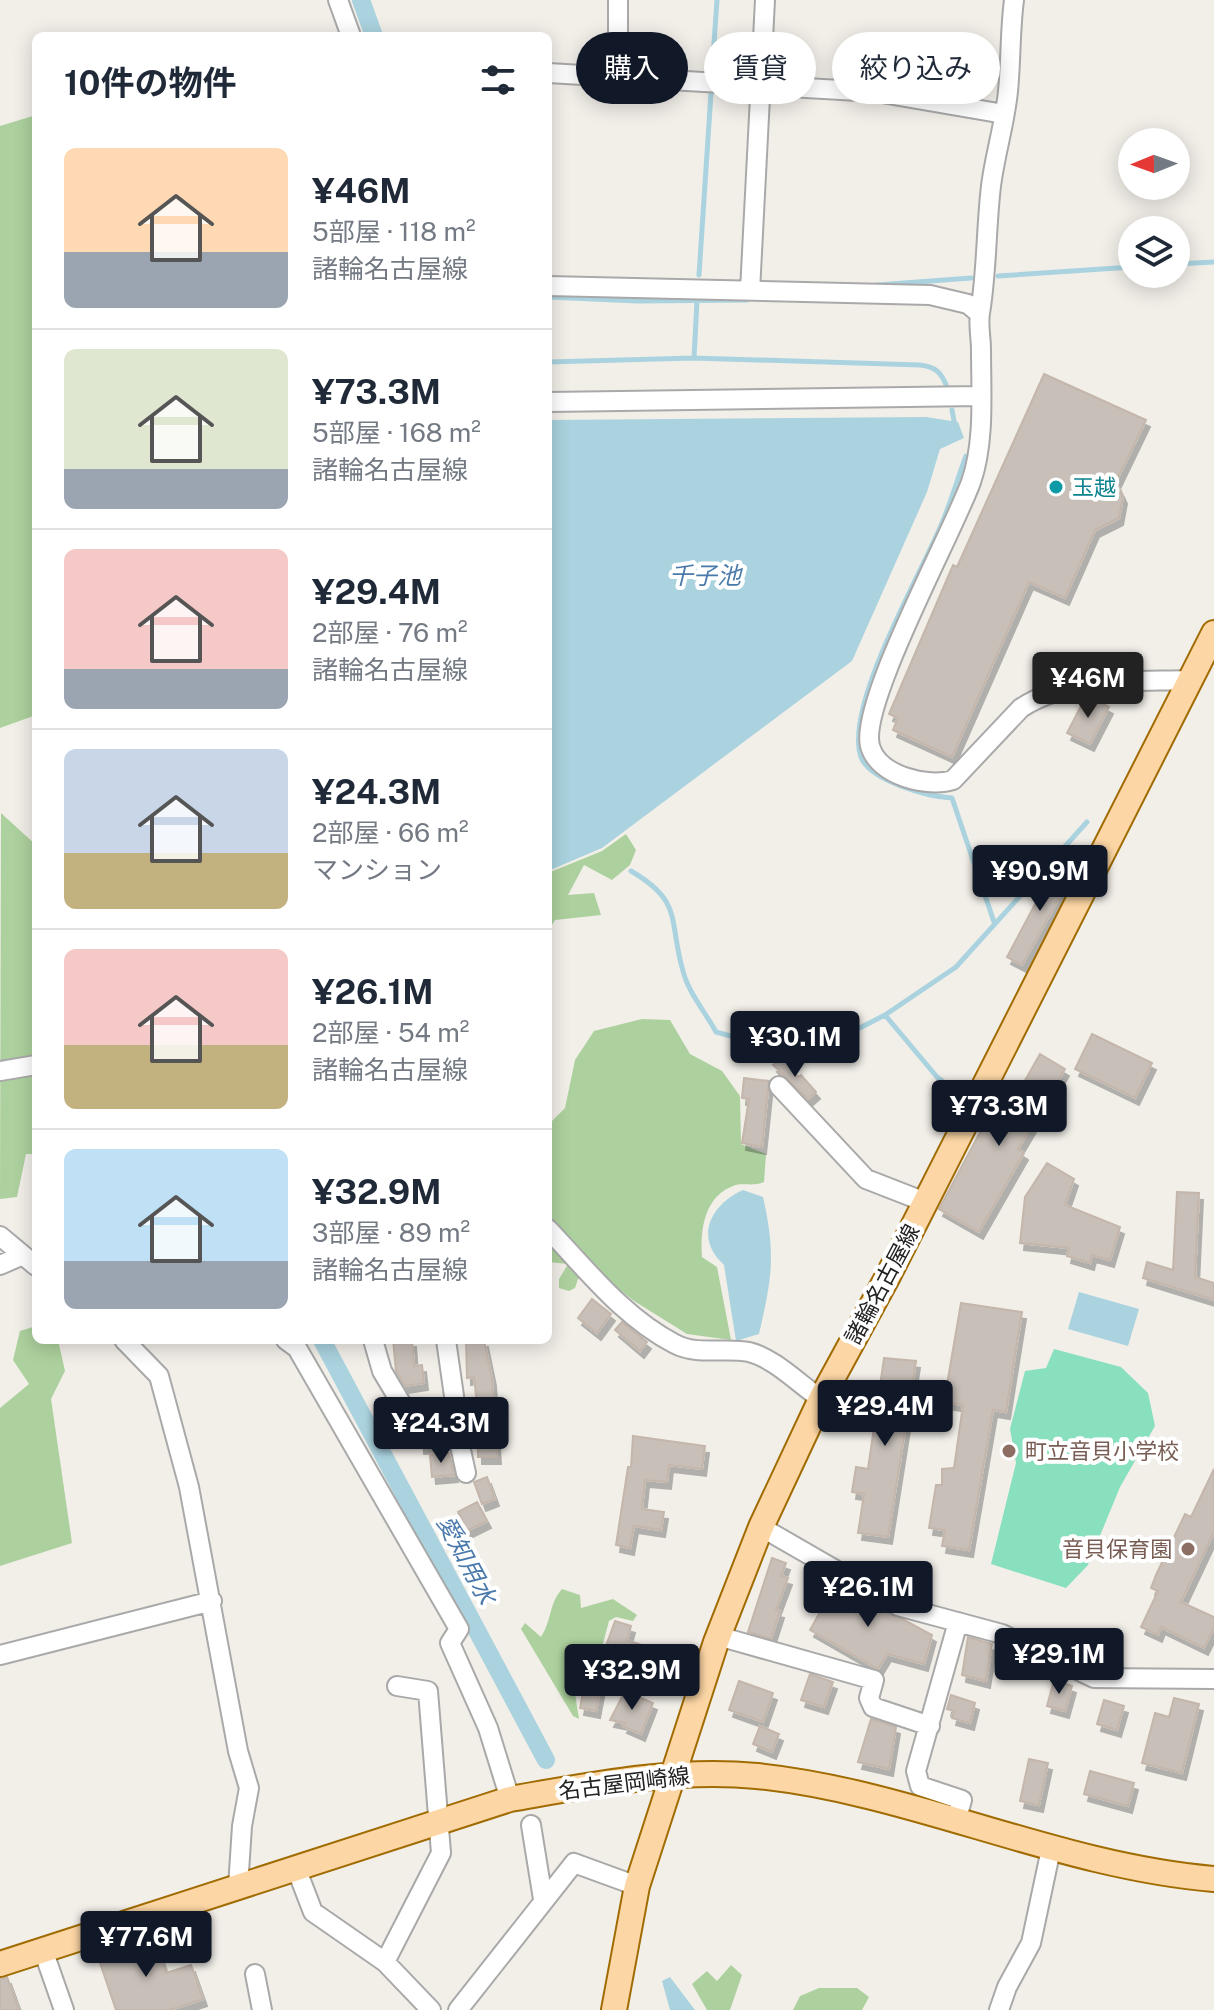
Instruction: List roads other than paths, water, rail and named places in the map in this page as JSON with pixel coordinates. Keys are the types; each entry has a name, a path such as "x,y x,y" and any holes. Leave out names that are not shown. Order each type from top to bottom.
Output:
{"main road":[{"name":"諸輪名古屋線","path":"614,2010 637,1886 718,1636 761,1527 821,1399 925,1202 1214,633"},
{"name":"名古屋岡崎線","path":"0,1964 510,1799 594,1782 707,1773 759,1776 861,1795 1051,1849 1168,1875 1214,1879"}],"street":[{"path":"338,0 350,32"},
{"path":"618,0 618,32"},
{"path":"764,32 765,0"},
{"path":"1014,0 1004,114 991,185 980,314 978,459 948,540 879,691 869,731 873,754 901,775 931,784 942,783 953,780 1021,708 1034,699 1061,690 1189,680"},
{"path":"552,73 576,75"},
{"path":"816,89 876,92 1004,114"},
{"path":"750,291 761,104"},
{"path":"552,286 930,295 968,304 980,314"},
{"path":"552,402 979,396"},
{"path":"0,1071 32,1066"},
{"path":"779,1086 866,1179 925,1202"},
{"path":"552,1233 607,1292 638,1319 677,1345 695,1350 751,1353 821,1399"},
{"path":"0,1236 30,1260"},
{"path":"0,1265 30,1260"},
{"path":"128,1344 159,1376 189,1487 238,1751 249,1788 242,1826 238,1887"},
{"path":"292,1344 297,1348 459,1629 450,1643 488,1728 510,1799"},
{"path":"374,1344 382,1371 404,1414 410,1418 449,1414 455,1403 447,1344"},
{"path":"452,1409 466,1473"},
{"path":"761,1527 898,1606 1002,1634 1094,1678 1214,1679"},
{"path":"0,1655 212,1601"},
{"path":"956,1821 962,1800 920,1786 916,1771 958,1622"},
{"path":"718,1636 874,1680 869,1698 873,1707 930,1726"},
{"path":"385,1962 441,1853 441,1821 428,1691 397,1686"},
{"path":"531,1825 543,1899"},
{"path":"999,2010 1007,1987 1031,1943 1051,1849"},
{"path":"458,2010 574,1863 637,1886"},
{"path":"296,1868 313,1912 385,1962 431,2010"},
{"path":"43,1950 64,2010"},
{"path":"255,1974 262,2010"}],"water":[{"name":"千子池","path":"926,417 958,422 964,438 940,449 927,492 852,661 602,848 552,869 552,420"},
{"path":"743,1190 763,1197 770,1235 771,1266 759,1334 736,1341 724,1265 715,1255 708,1233 710,1223 722,1204"},
{"path":"1079,1292 1139,1309 1128,1346 1068,1329"},
{"path":"670,1977 695,2010 670,2010 662,1981"}],"waterway":[{"name":"愛知用水","path":"361,0 373,32"},
{"path":"715,32 717,0"},
{"path":"699,275 710,104"},
{"path":"1190,263 1214,262"},
{"path":"998,276 1118,268"},
{"path":"877,285 971,278"},
{"path":"552,297 637,301 747,300"},
{"path":"694,358 697,301"},
{"path":"552,362 694,358 920,365 937,371 947,387"},
{"path":"952,410 954,421"},
{"path":"966,456 943,521 873,677 863,708 859,735 861,757 876,773 915,791 952,798 994,922"},
{"path":"631,871 648,882 667,903 685,979 716,1032 774,1048 795,1061 885,1015 956,967 1087,822"},
{"path":"885,1015 937,1077 954,1090"},
{"name":"愛知用水","path":"324,1344 546,1760"}],"place":[{"name":"玉越","path":"1056,487"},
{"name":"町立音貝小学校","path":"1009,1451"},
{"name":"音貝保育園","path":"1188,1549"}]}
